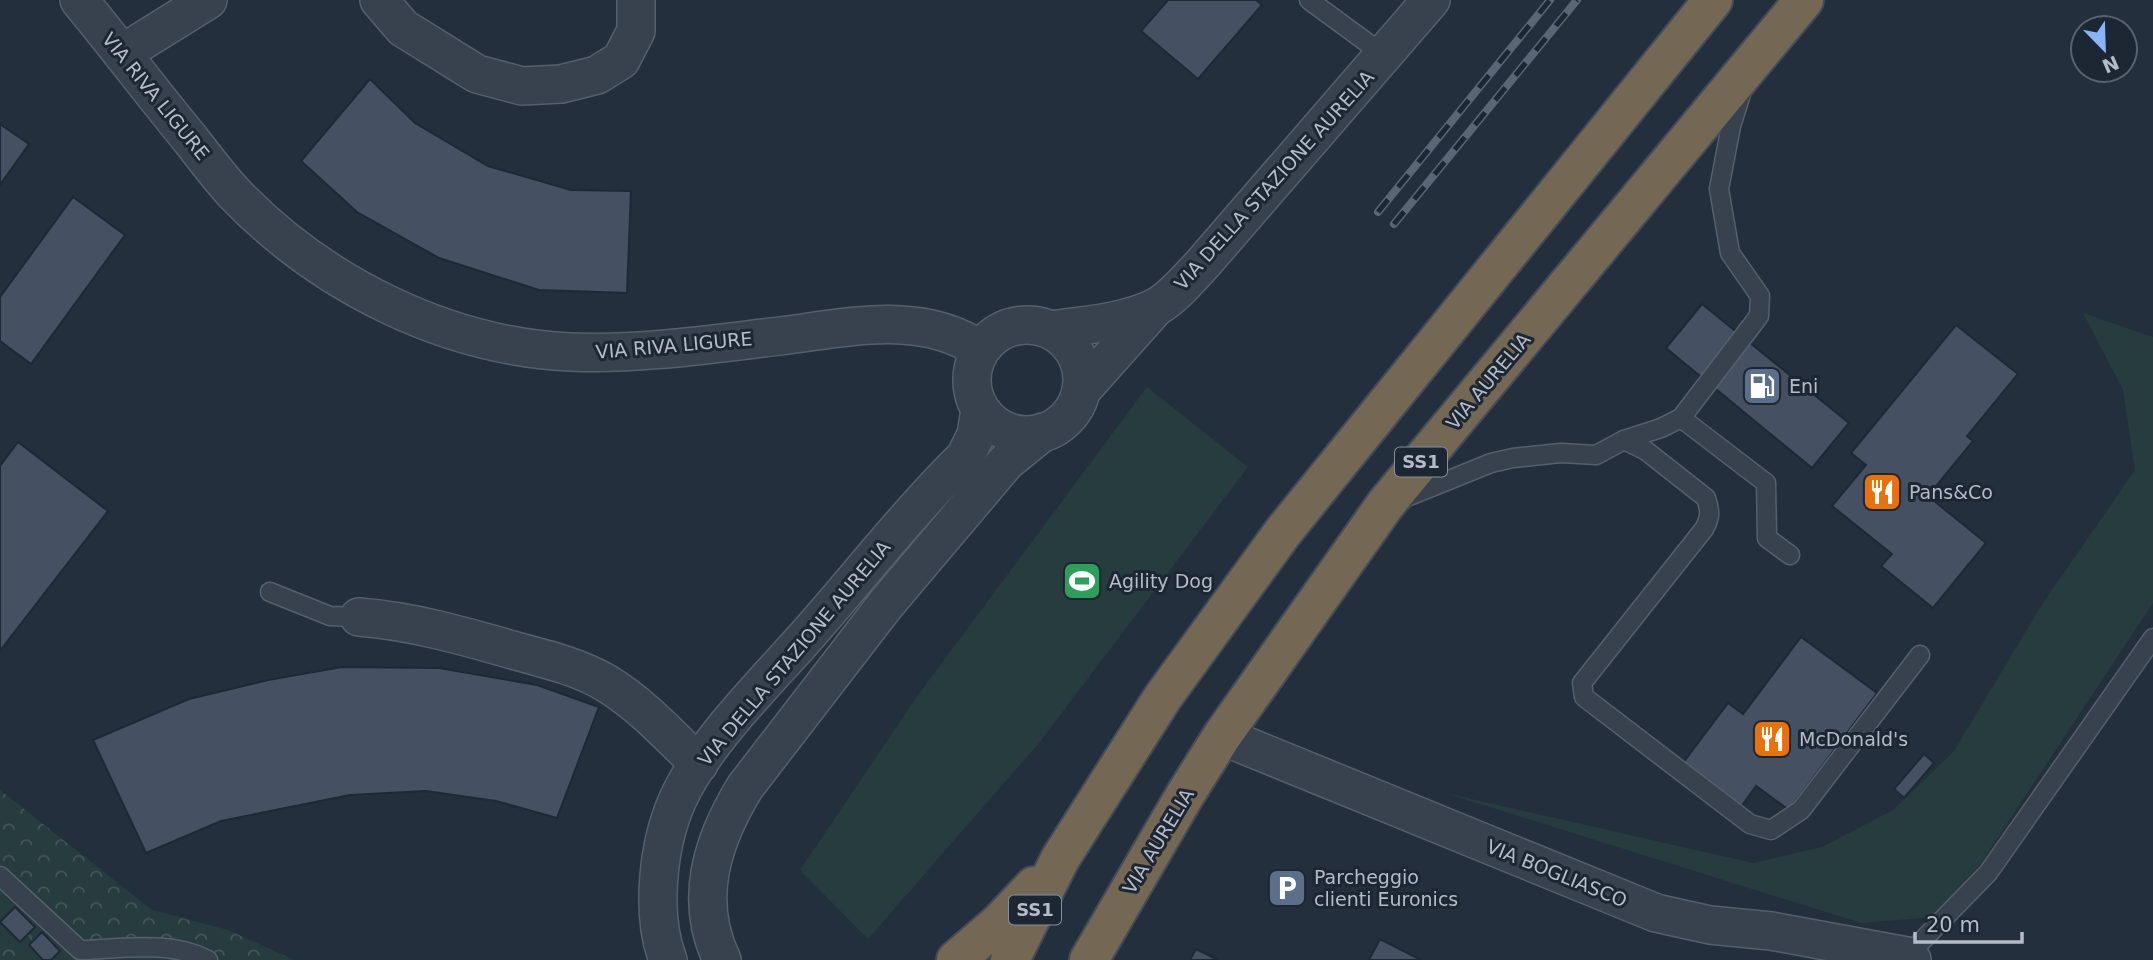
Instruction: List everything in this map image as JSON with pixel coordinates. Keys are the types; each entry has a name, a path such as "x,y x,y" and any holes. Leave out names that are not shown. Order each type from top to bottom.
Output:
{"highway":[{"name":"SS1","path":"1010,960 1060,859 1110,776 1163,696 1283,532 1713,0"},
{"name":"VIA AURELIA","path":"1089,960 1222,736 1385,505 1804,0"},
{"path":"956,960 1001,921 1060,859"}],"street":[{"name":"VIA RIVA LIGURE","path":"79,0 233,192 274,232 316,264 352,286 433,324 526,348 615,353 849,327 905,324 940,331 967,341 980,350"},
{"path":"123,53 208,0"},
{"path":"379,0 403,28 477,75 522,86 561,84 597,75 621,60 636,31 636,0"},
{"name":"VIA DELLA STAZIONE AURELIA","path":"1052,330 1108,322 1155,308 1171,295 1199,268 1430,0"},
{"path":"1081,391 1155,308"},
{"path":"1029,324 1052,330 1065,338 1076,353 1082,372 1081,391 1075,409 1062,423 1033,435 1018,435 1002,430 989,421 973,395 973,364 980,350 993,335 1010,326 1029,324"},
{"name":"VIA DELLA STAZIONE AURELIA","path":"668,960 660,932 658,903 665,840 678,797 734,718 965,457 976,435 980,410"},
{"path":"722,960 714,943 708,918 708,874 723,827 745,787 887,604 1006,462 1043,432"},
{"path":"345,617 380,619 442,631 589,674 637,706 699,764"},
{"name":"VIA BOGLIASCO","path":"1222,736 1656,913 1710,925 1771,930 1910,958"}],"lane":[{"path":"1309,0 1384,55"},
{"path":"1385,505 1491,463 1561,453 1595,455 1624,440 1661,428 1681,418 1759,316 1760,296 1730,253 1719,190 1731,126 1750,66"},
{"path":"1681,418 1766,483 1767,538 1790,555"},
{"path":"1624,440 1645,450 1706,498 1710,519 1583,683 1584,697 1750,824 1771,830 1801,810 1920,655"},
{"path":"270,592 345,617"},
{"name":"VIA BOGLIASCO","path":"1910,958 1987,873 2153,638"},
{"path":"0,876 80,950 167,948 208,960"}],"green space":[{"path":"2083,313 2153,337 2153,603 1946,916 1861,923 1445,793 1753,863 1822,847 1893,810 1954,751 2043,603 2135,470 2123,390"},
{"name":"Agility Dog","path":"1147,387 1248,467 1039,743 868,939 800,870 918,695"},
{"path":"0,790 152,910 228,930 294,960 0,960"}],"building":[{"path":"1168,0 1256,0 1262,5 1198,79 1141,31"},
{"path":"370,79 415,123 488,166 571,190 631,191 627,293 539,290 439,258 357,212 301,161"},
{"path":"0,124 29,144 0,185"},
{"path":"73,197 125,235 31,364 0,341 0,297"},
{"path":"1702,304 1849,423 1812,468 1666,348"},
{"path":"1956,325 2018,374 1967,436 1973,441 1928,496 1986,543 1933,608 1881,566 1892,554 1832,506 1866,465 1851,453"},
{"path":"18,442 108,511 0,651 0,466"},
{"name":"McDonald's","path":"1801,637 1877,693 1789,810 1756,786 1741,807 1683,763 1728,703 1743,714"},
{"path":"342,667 439,668 537,685 599,707 557,818 496,801 426,791 350,795 221,821 146,853 93,740 189,699 268,680"},
{"path":"1924,754 1934,763 1904,798 1894,789"},
{"path":"15,907 35,927 20,942 0,922"},
{"path":"42,932 60,951 51,960 43,960 29,945"},
{"path":"1380,939 1421,960 1369,960"},
{"path":"1196,949 1218,960 1190,960"}],"railway":[{"path":"1378,212 1550,0"},
{"path":"1394,224 1577,0"}],"place":[{"name":"Eni","path":"1762,386"},
{"name":"Pans&Co","path":"1882,492"},
{"name":"Agility Dog","path":"1082,581"},
{"name":"McDonald's","path":"1772,739"},
{"name":"Parcheggio clienti Euronics","path":"1287,888"}]}
